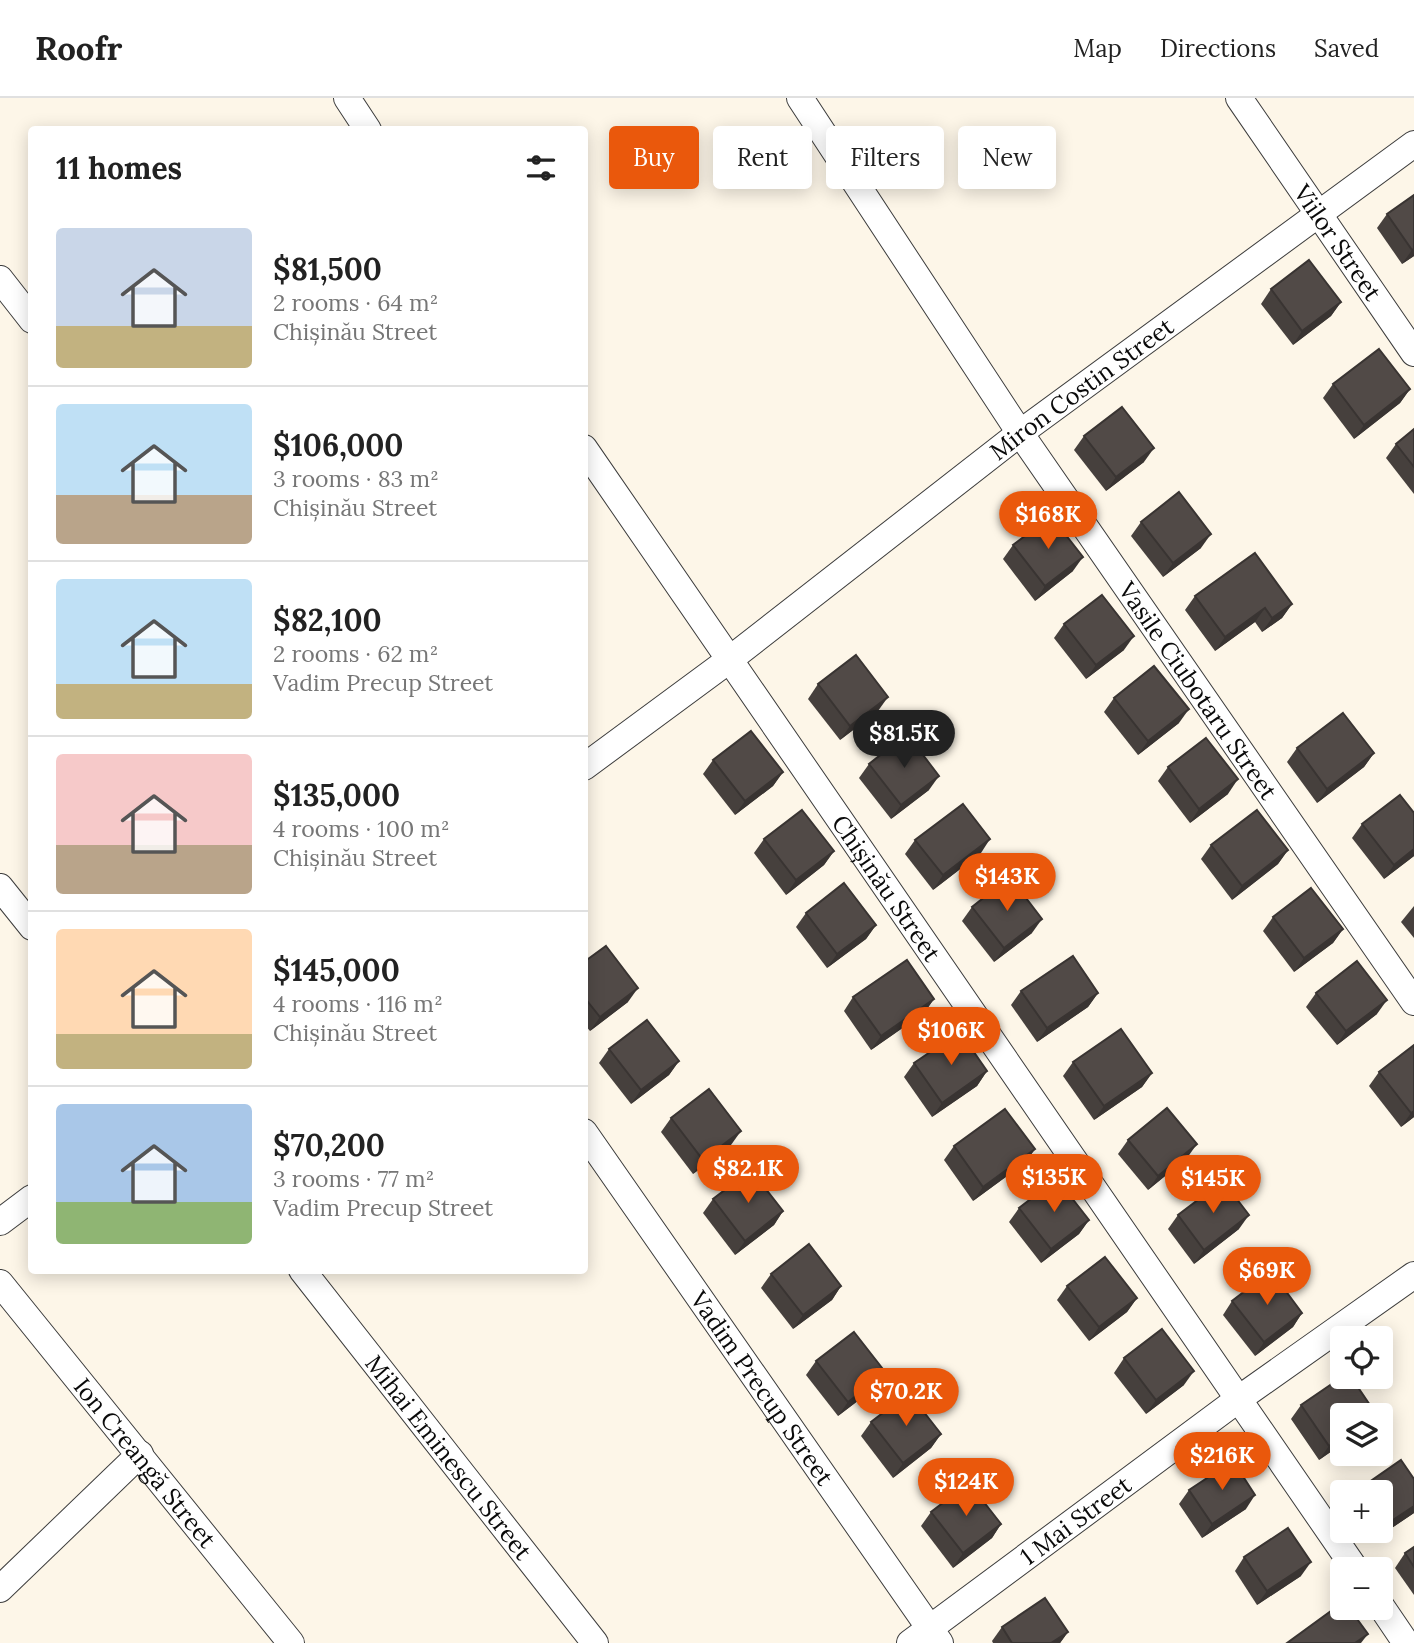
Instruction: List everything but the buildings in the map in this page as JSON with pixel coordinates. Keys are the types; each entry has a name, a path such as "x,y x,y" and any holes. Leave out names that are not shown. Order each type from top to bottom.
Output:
{"street":[{"path":"347,98 365,126"},
{"name":"Vasile Ciubotaru Street","path":"800,98 1020,433 1414,1002"},
{"name":"Viilor Street","path":"1239,98 1414,353"},
{"name":"Miron Costin Street","path":"588,764 729,660 1020,433 1414,144"},
{"path":"0,279 28,315"},
{"name":"Chișinău Street","path":"588,453 1347,1557"},
{"path":"0,887 28,922"},
{"name":"Vadim Precup Street","path":"588,1138 927,1638"},
{"path":"0,1222 28,1201"},
{"name":"Mihai Eminescu Street","path":"305,1274 595,1643"},
{"name":"1 Mai Street","path":"927,1638 1240,1398 1414,1275"},
{"name":"Ion Creangă Street","path":"0,1283 291,1643"},
{"path":"0,1589 140,1454"},
{"path":"1390,1620 1406,1643"}]}
